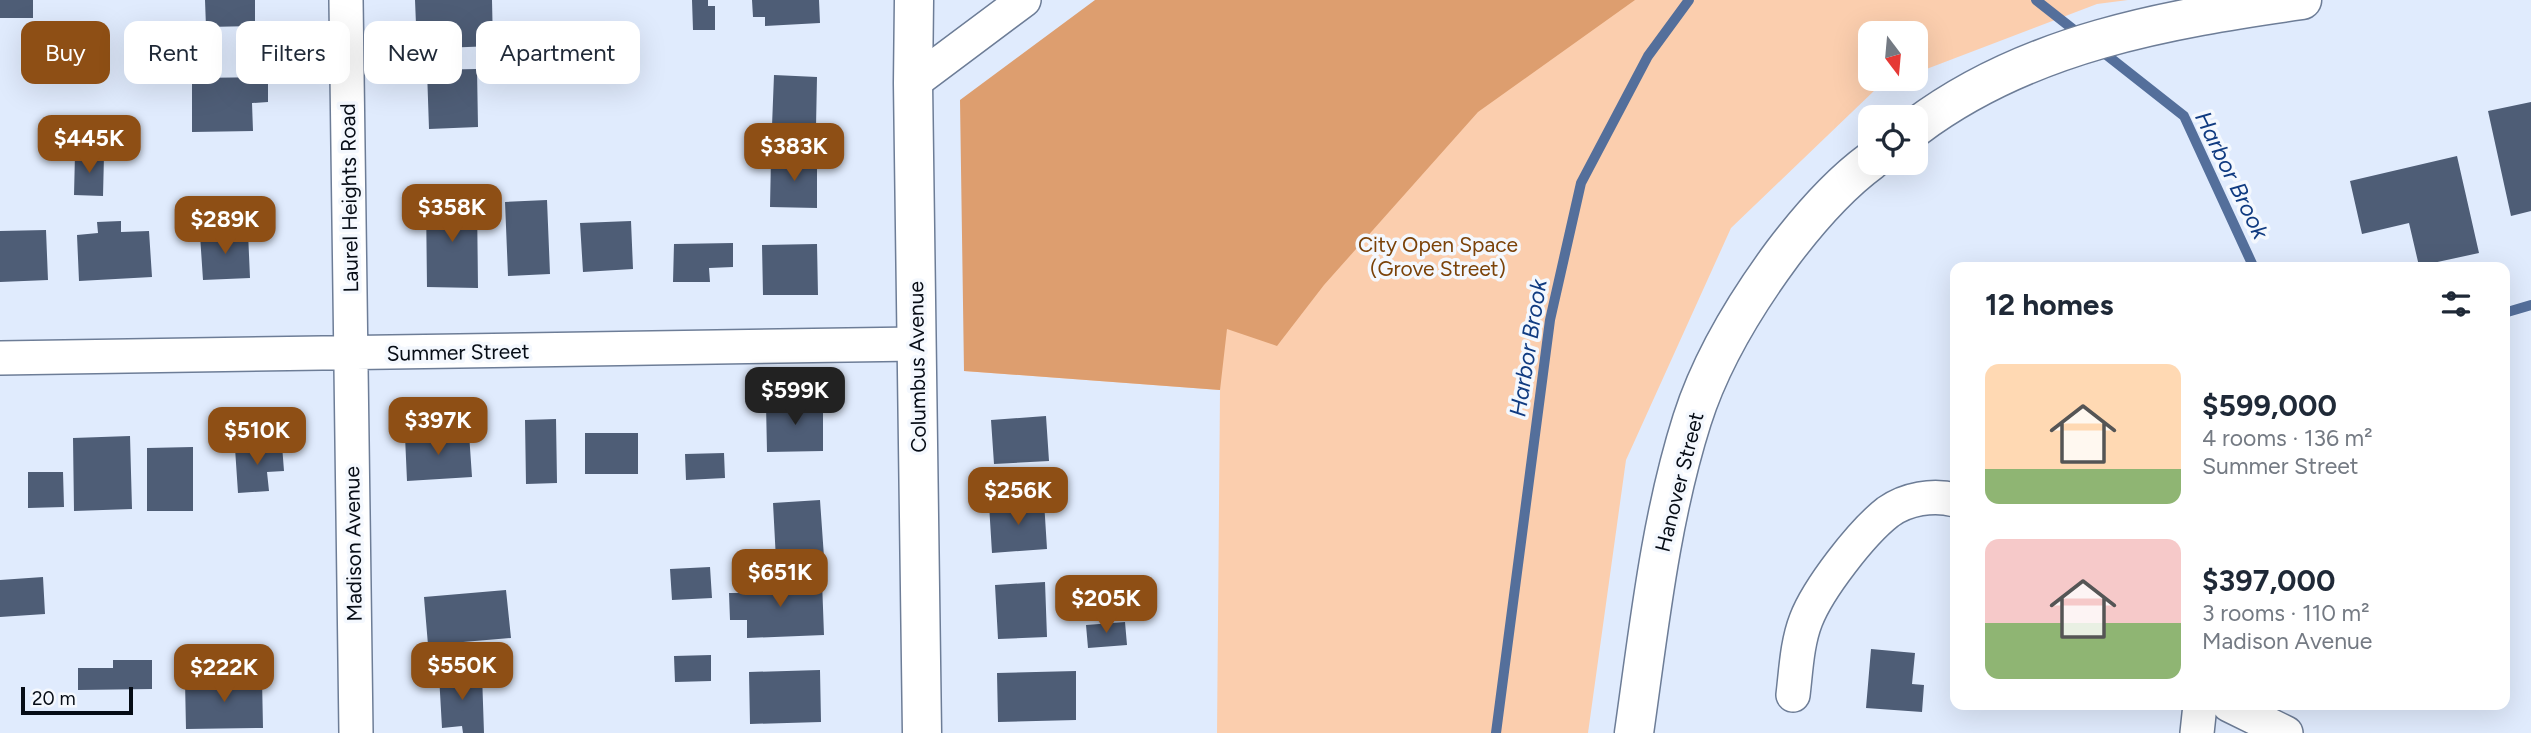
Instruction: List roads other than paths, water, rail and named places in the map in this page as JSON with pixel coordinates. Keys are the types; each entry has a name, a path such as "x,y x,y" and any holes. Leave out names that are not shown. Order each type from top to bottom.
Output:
{"main road":[{"name":"Columbus Avenue","path":"914,0 922,733"},
{"path":"1928,119 1989,81 2056,52 2132,29 2302,0"},
{"name":"Hanover Street","path":"1634,733 1658,568 1674,487 1693,418 1723,347 1761,283 1802,228 1858,171"}],"street":[{"name":"Laurel Heights Road","path":"346,0 351,354"},
{"path":"913,83 1024,0"},
{"name":"Summer Street","path":"0,358 916,344"},
{"name":"Madison Avenue","path":"351,354 356,733"},
{"path":"1793,695 1805,621 1815,601 1847,554 1888,512 1913,500 1942,496 1950,498"},
{"path":"2197,733 2199,710"},
{"path":"2239,710 2286,733"}],"waterway":[{"name":"Harbor Brook","path":"1496,733 1550,320 1581,183 1648,56 1689,0"},
{"name":"Harbor Brook","path":"2036,0 2083,37"},
{"name":"Harbor Brook","path":"2099,49 2184,116 2251,262"},
{"name":"Harbor Brook","path":"2510,311 2531,305"}],"park label":[{"name":"City Open Space (Grove Street)","path":"1438,256"}]}
